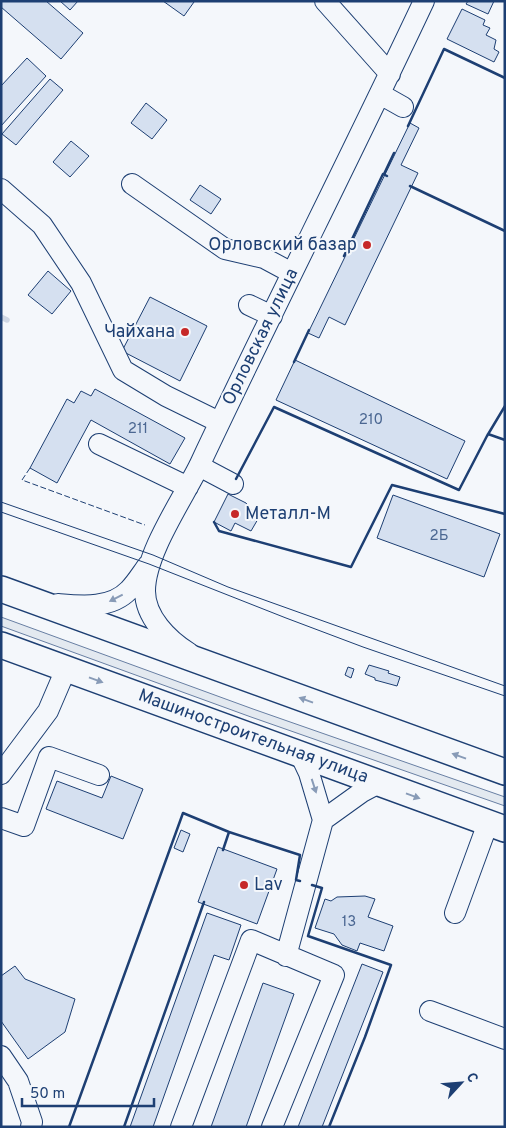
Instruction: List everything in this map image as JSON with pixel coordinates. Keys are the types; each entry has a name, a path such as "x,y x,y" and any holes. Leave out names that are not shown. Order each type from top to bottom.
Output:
{"main road":[{"path":"1,589 505,772"},
{"name":"Машиностроительная улица","path":"1,645 496,826"}],"street":[{"path":"325,1 390,74"},
{"name":"Орловская улица","path":"149,564 199,466 424,1"},
{"path":"380,94 403,107"},
{"path":"132,184 225,248 264,258 292,273"},
{"path":"1,189 42,225 72,269 82,284 124,370 166,396 219,422"},
{"path":"249,305 272,316"},
{"path":"99,444 188,487"},
{"path":"199,466 233,484"},
{"path":"39,603 81,606 97,605 114,600 128,591 149,564"},
{"path":"149,564 145,591 147,606 157,624 177,644 206,663"},
{"path":"1,774 48,711 66,669"},
{"path":"286,956 323,820 309,773 300,754"},
{"path":"1,818 24,826 49,757 99,775"},
{"path":"323,820 362,792 379,783"},
{"path":"455,913 496,826"},
{"path":"181,1127 252,940 334,975 272,1127"},
{"path":"430,1011 505,1039"},
{"path":"1,1056 18,1081 32,1122 31,1127"}],"shaded area":[{"path":"1,617 253,709 505,797 505,806 251,717 1,626"}],"building":[{"path":"1,1 46,1 83,33 61,59 1,7"},
{"path":"60,1 78,1 70,10"},
{"path":"163,1 193,1 194,2 184,16"},
{"path":"468,1 494,1 488,14 466,4"},
{"path":"462,9 485,20 483,25 490,28 486,35 496,40 494,49 499,52 494,62 447,39"},
{"path":"27,58 46,76 1,126 1,86"},
{"path":"50,79 63,90 16,145 2,134"},
{"path":"146,103 167,120 152,139 131,123"},
{"name":"Орловский базар","path":"410,123 419,128 401,165 418,173 345,325 329,317 319,338 308,333"},
{"path":"71,141 89,156 70,177 53,162"},
{"path":"200,185 221,199 211,214 190,200"},
{"path":"48,271 71,291 52,314 28,295"},
{"path":"150,297 207,326 180,381 122,351"},
{"path":"295,360 465,441 447,479 276,400"},
{"path":"95,389 185,438 170,464 91,420 57,483 30,468 67,399 74,403 81,391 91,396"},
{"name":"Металл-М","path":"228,494 246,503 253,512 252,516 258,519 251,531 235,523 231,531 214,522"},
{"path":"393,495 500,534 484,577 377,538"},
{"path":"369,665 389,671 388,673 400,677 397,686 375,680 375,678 365,674"},
{"path":"348,667 354,669 351,678 345,675"},
{"path":"111,776 143,789 123,839 46,809 57,781 102,798"},
{"path":"181,830 190,834 183,852 174,848"},
{"path":"218,847 277,869 257,924 198,902"},
{"path":"365,896 375,899 368,917 393,926 384,951 360,943 357,951 342,945 334,934 315,928 325,899 331,901 337,897"},
{"path":"207,913 241,925 229,960 214,955 153,1127 130,1127"},
{"path":"362,964 383,972 322,1127 298,1127"},
{"path":"15,966 25,979 75,999 65,1032 28,1059 1,1021 1,976"},
{"path":"263,983 294,994 246,1127 211,1127"}],"waterway":[{"path":"1,317 7,320"}],"tram line":[{"path":"1,502 153,555 228,587 505,686"},
{"path":"1,512 149,564 363,647 505,696"}],"fence":[{"path":"30,468 22,480 145,525"}],"wall":[{"path":"408,126 444,49 505,78"},
{"path":"384,174 394,153"},
{"path":"344,256 383,174 387,176"},
{"path":"410,186 505,231"},
{"path":"294,362 309,330"},
{"path":"487,436 505,406"},
{"path":"236,479 274,407 459,490 488,434 505,440"},
{"path":"214,522 219,531 351,567 392,485 505,514"},
{"path":"69,1127 183,813 229,832"},
{"path":"223,850 229,832 300,855 296,880 300,881"},
{"path":"312,885 322,888 308,936 391,965 329,1127"},
{"path":"124,1127 204,902"}],"place":[{"name":"Орловский базар","path":"367,245"},
{"name":"Чайхана","path":"185,332"},
{"name":"Металл-М","path":"235,514"},
{"name":"Lav","path":"244,885"}]}
